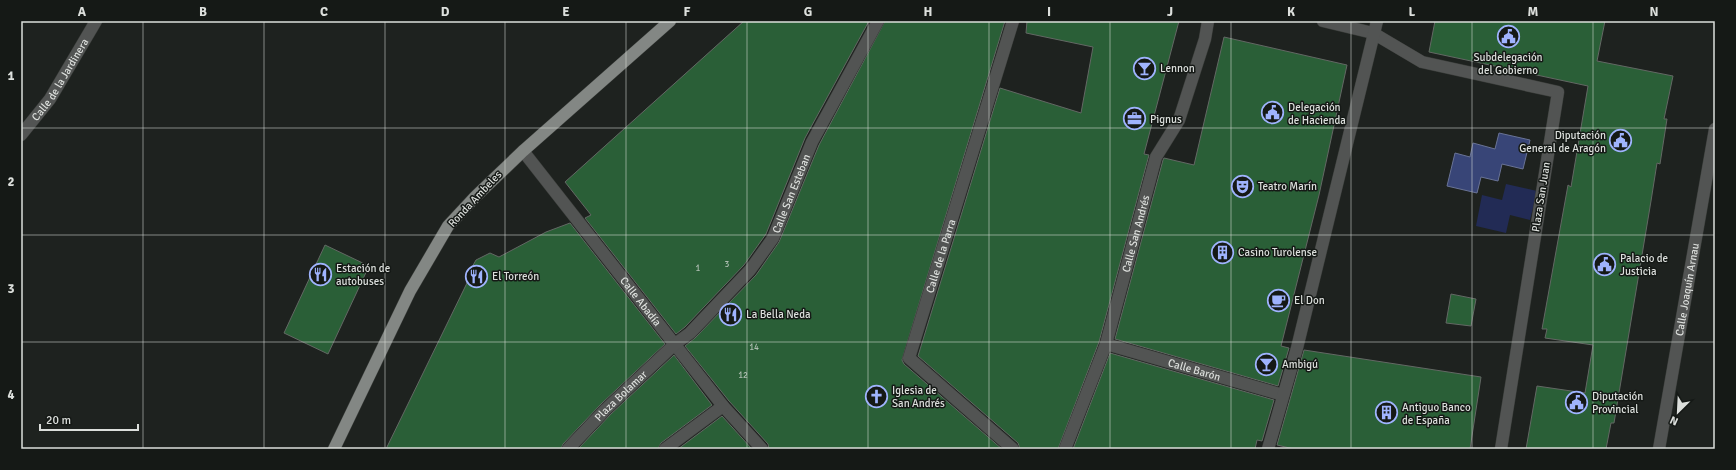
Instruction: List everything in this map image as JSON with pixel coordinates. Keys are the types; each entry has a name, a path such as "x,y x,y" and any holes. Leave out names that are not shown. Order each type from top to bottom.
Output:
{"main road":[{"name":"Ronda Ambeles","path":"334,449 410,291 448,226 475,197 523,151 670,21"}],"street":[{"name":"Calle de la Jardinera","path":"21,135 50,99 96,21"},
{"name":"Calle San Esteban","path":"675,344 690,333 750,270 773,238 812,142 878,21"},
{"name":"Calle de la Parra","path":"1013,21 909,358 1013,449"},
{"name":"Calle San Andrés","path":"1065,449 1106,344 1156,157 1179,120 1205,39 1208,21"},
{"path":"1268,449 1297,348 1375,27 1323,21"},
{"name":"Plaza San Juan","path":"1375,27 1422,62 1558,92 1501,449"},
{"name":"Calle Joaquín Arnau","path":"1659,449 1715,129"},
{"name":"Calle Abadía","path":"523,151 723,406 762,449"},
{"name":"Plaza Bolamar","path":"568,449 606,409 675,344"},
{"name":"Calle Barón","path":"1106,344 1283,395"},
{"path":"665,449 723,406"}],"shaded area":[{"path":"1499,133 1530,140 1523,169 1502,164 1498,181 1481,177 1477,193 1447,186 1455,153 1470,157 1473,143 1495,149"},
{"path":"1506,184 1537,191 1530,220 1510,215 1506,233 1476,226 1482,195 1502,200"}],"building":[{"path":"744,21 869,21 805,138 766,234 744,265 685,327 676,334 585,218 591,215 565,182"},
{"path":"885,21 1005,21 902,360 904,364 1002,449 769,449 768,444 729,401 685,346 695,338 756,275 779,242 819,145"},
{"path":"1027,21 1179,21 1144,154 1149,155 1099,342 1058,449 1020,449 1018,443 918,356 1000,88 1081,113 1093,47 1026,33"},
{"path":"1435,21 1605,21 1597,61 1673,76 1664,119 1667,119 1660,164 1657,163 1614,423 1611,423 1606,449 1526,449 1537,386 1585,393 1593,345 1545,338 1547,329 1542,329 1568,185 1571,187 1588,86 1429,52"},
{"name":"Casino Turolense","path":"1224,37 1347,65 1319,195 1281,346 1289,348 1278,386 1115,339 1163,160 1164,158 1194,165"},
{"path":"570,223 665,344 601,404 563,444 561,449 386,449 467,283 466,278 476,260 490,253 499,257 546,232"},
{"path":"325,245 369,266 328,354 284,333"},
{"path":"1451,294 1476,299 1471,326 1446,323"},
{"name":"Antiguo Banco de España","path":"1304,350 1481,377 1470,449 1294,449 1277,445"},
{"path":"1110,353 1274,400 1262,441 1257,440 1255,449 1073,449"},
{"path":"674,355 712,405 661,443 658,449 578,449 611,414"},
{"path":"722,416 752,449 678,449"}],"place":[{"name":"Subdelegación del Gobierno","path":"1508,37"},
{"name":"Lennon","path":"1145,68"},
{"name":"Delegación de Hacienda","path":"1272,113"},
{"name":"Pignus","path":"1135,119"},
{"name":"Diputación General de Aragón","path":"1621,141"},
{"name":"Teatro Marín","path":"1243,186"},
{"name":"Casino Turolense","path":"1223,252"},
{"name":"Palacio de Justicia","path":"1604,264"},
{"name":"Estación de autobuses","path":"321,274"},
{"name":"El Torreón","path":"476,276"},
{"name":"El Don","path":"1279,300"},
{"name":"La Bella Neda","path":"730,314"},
{"name":"Ambigú","path":"1266,364"},
{"name":"Iglesia de San Andrés","path":"876,396"},
{"name":"Diputación Provincial","path":"1576,402"},
{"name":"Antiguo Banco de España","path":"1387,413"}]}
